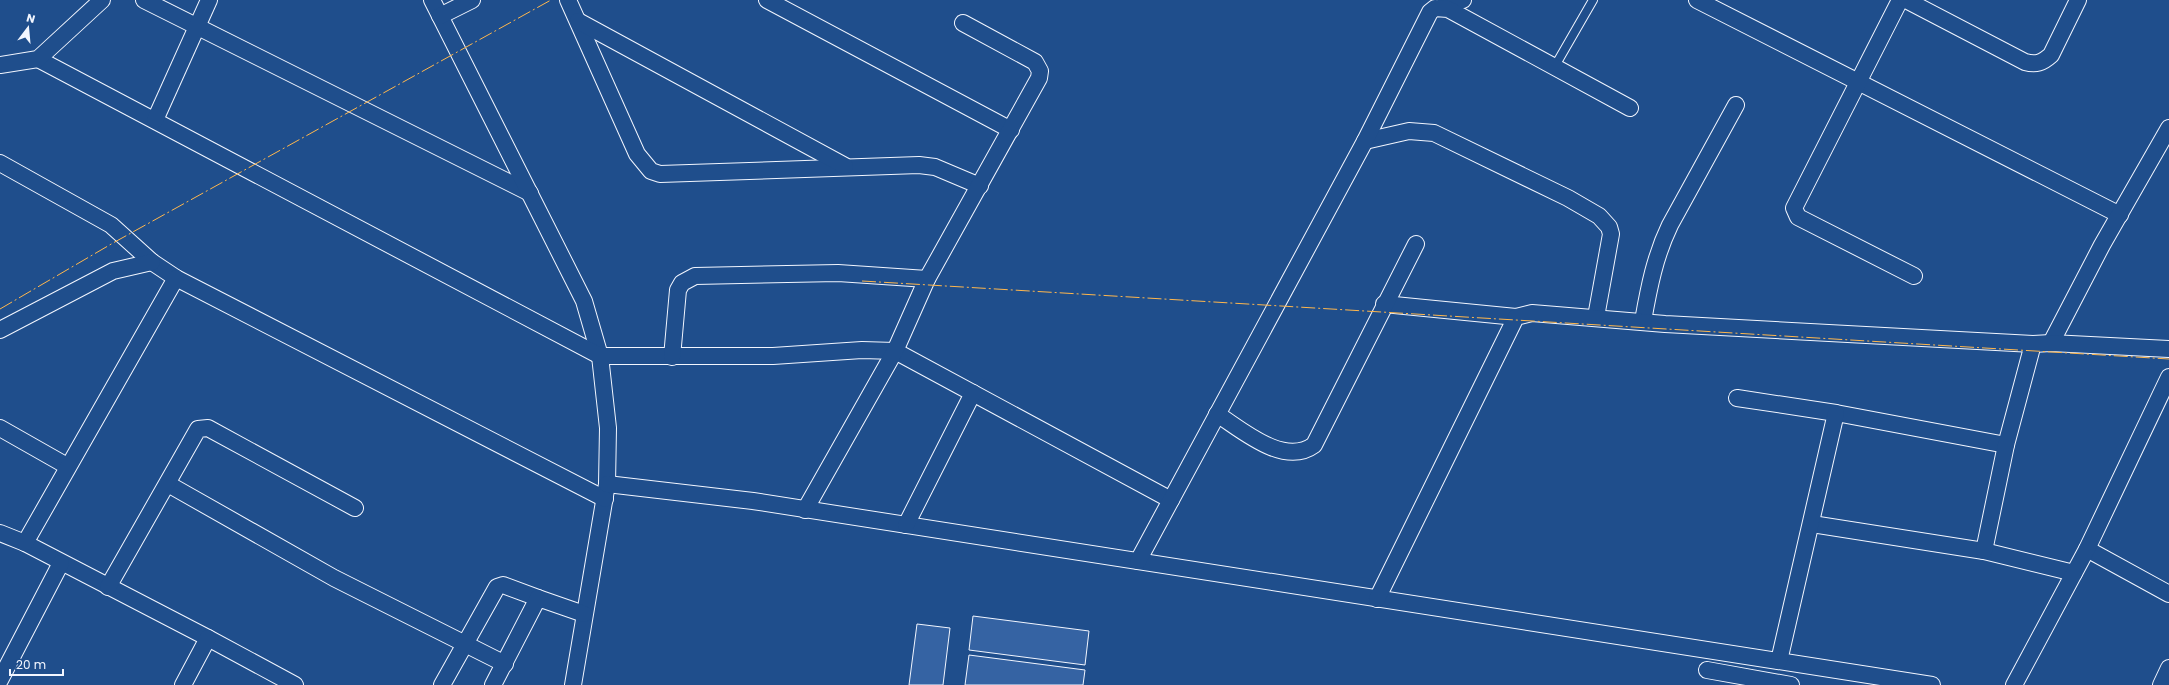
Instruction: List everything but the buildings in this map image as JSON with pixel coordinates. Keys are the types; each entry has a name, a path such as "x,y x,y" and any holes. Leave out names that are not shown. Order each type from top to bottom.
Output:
{"street":[{"path":"0,65 38,59 102,0"},
{"path":"144,0 530,193"},
{"path":"154,120 209,0"},
{"path":"432,0 584,301 600,356 608,428 606,491 573,685"},
{"path":"440,16 472,0"},
{"path":"568,0 637,154 651,171 660,174 846,166 927,165 980,186"},
{"path":"767,0 1011,130"},
{"path":"1138,561 1365,141 1425,19 1435,8 1463,0"},
{"path":"1697,0 2120,215"},
{"path":"1900,0 1794,203 1794,212 1798,217 1914,276"},
{"path":"1906,0 1924,4 2025,62 2038,64 2051,55 2078,0"},
{"path":"1442,7 1555,66 1630,108"},
{"path":"578,21 846,166"},
{"path":"805,510 894,351 927,279 1039,78 1038,66 1036,62 963,23"},
{"path":"38,59 600,356 773,356 862,350 894,351 1171,500"},
{"path":"1643,321 1654,265 1660,246 1736,105"},
{"path":"2051,343 2102,245 2169,128"},
{"path":"1365,141 1408,131 1434,133 1568,198 1599,216 1609,227 1611,234 1596,317"},
{"path":"0,163 111,225 152,262 176,278 606,491 805,510 1932,685"},
{"path":"1217,414 1266,445 1297,452 1306,450 1314,445 1384,304 1416,244"},
{"path":"0,330 113,271 152,262"},
{"path":"672,357 678,290 682,283 695,276 838,273 927,279"},
{"path":"25,543 67,466 176,278"},
{"path":"1384,304 1516,317 1532,313 1596,317 1674,325 2033,344 2051,343 2169,349"},
{"path":"1377,599 1516,317"},
{"path":"1984,551 2006,445 2033,344"},
{"path":"2014,685 2087,549 2169,377"},
{"path":"906,525 974,393"},
{"path":"1737,398 1836,413 2006,445"},
{"path":"1780,661 1836,413"},
{"path":"0,428 67,466"},
{"path":"108,587 168,484 195,432 204,428 355,508"},
{"path":"168,484 334,578 505,664"},
{"path":"1812,524 1984,551 2074,573"},
{"path":"0,533 25,543 295,685"},
{"path":"2087,549 2169,594"},
{"path":"0,680 61,563"},
{"path":"442,685 467,644 495,589 499,586 584,614"},
{"path":"493,685 538,598"},
{"path":"183,685 208,638"},
{"path":"2161,685 2169,668"},
{"path":"1707,670 1792,685"}],"lane":[{"path":"1555,66 1593,0"}],"power":[{"path":"0,309 113,243 551,0"},
{"path":"862,281 2169,359"}]}
